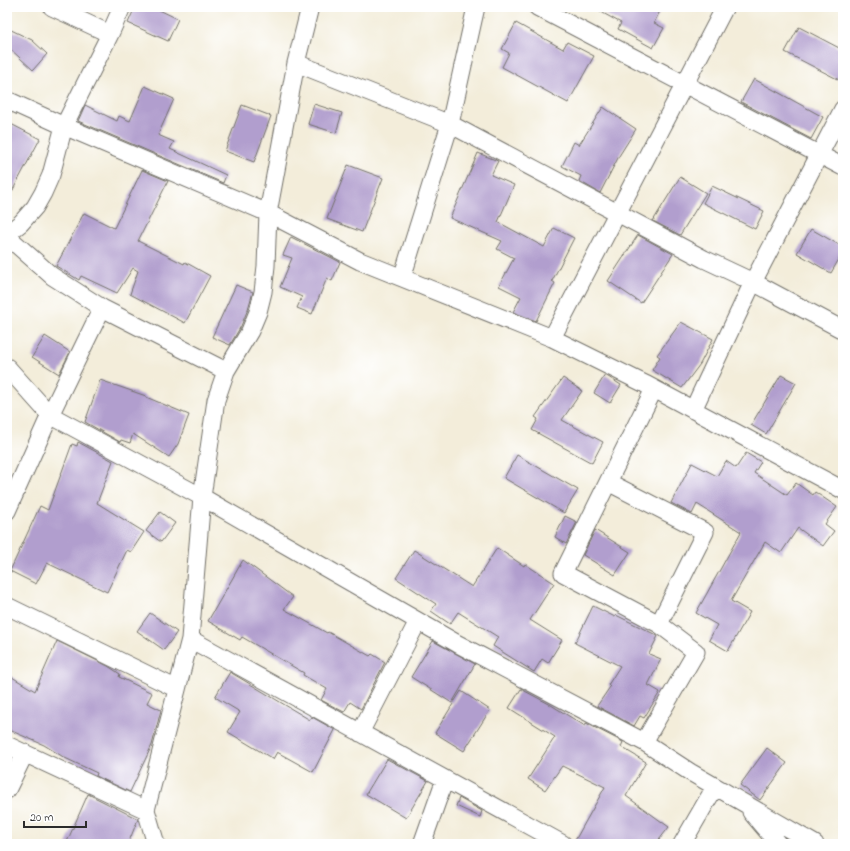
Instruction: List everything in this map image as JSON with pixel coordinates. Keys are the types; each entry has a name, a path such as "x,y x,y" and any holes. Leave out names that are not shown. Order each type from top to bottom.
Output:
{"street":[{"path":"52,7 110,34"},
{"path":"122,7 64,126 51,175 43,193 21,223 7,235 52,276 102,308 226,371"},
{"path":"156,844 146,810 190,639 202,497 216,400 226,371 250,331 258,312 263,292 266,266 268,213 296,63 310,7"},
{"path":"402,278 450,124 476,7"},
{"path":"537,7 685,83 843,167"},
{"path":"552,338 725,7"},
{"path":"296,63 450,124 704,259 753,282 843,330"},
{"path":"7,100 64,126 268,213 360,261 552,338 654,389 843,490"},
{"path":"693,410 753,282 843,109"},
{"path":"7,510 50,415 102,308"},
{"path":"7,367 50,415 202,497 458,644 644,742 690,772 815,844"},
{"path":"644,742 696,652 659,624 563,573 654,389"},
{"path":"608,482 705,532 659,624"},
{"path":"7,606 177,689"},
{"path":"360,733 418,621"},
{"path":"190,639 563,844"},
{"path":"7,745 146,810"},
{"path":"7,790 25,753"},
{"path":"422,844 445,779"},
{"path":"682,844 715,786"},
{"path":"743,802 778,844"}],"building":[{"path":"135,7 153,7 178,19 168,41 128,23"},
{"path":"592,7 662,7 654,23 664,28 653,48 618,29 621,23"},
{"path":"516,23 563,49 567,42 594,56 568,103 502,67 509,53 502,49"},
{"path":"799,27 843,50 843,82 785,52"},
{"path":"7,28 32,40 47,54 33,70 7,46"},
{"path":"754,79 823,117 811,139 741,102"},
{"path":"145,86 174,99 158,135 174,142 170,149 226,175 223,183 78,121 85,105 117,121 119,116 130,121"},
{"path":"314,104 342,113 336,133 308,124"},
{"path":"242,105 271,116 254,162 225,151"},
{"path":"603,107 636,129 619,156 600,193 579,181 581,176 562,166 574,142 579,145"},
{"path":"7,122 40,139 7,201"},
{"path":"478,153 498,161 491,175 514,185 498,222 544,247 554,228 574,238 552,281 555,283 536,321 513,312 521,297 499,286 514,258 497,249 502,241 450,218"},
{"path":"348,165 383,178 362,232 327,219"},
{"path":"142,170 168,181 138,241 184,264 185,262 210,276 185,323 130,294 138,271 133,268 117,293 81,276 79,280 56,266 84,213 114,228"},
{"path":"680,177 706,193 680,235 653,221"},
{"path":"712,186 764,211 755,229 703,203"},
{"path":"811,229 843,247 843,252 831,273 797,253"},
{"path":"638,235 673,254 641,303 608,281"},
{"path":"291,237 340,262 332,281 327,278 312,314 297,308 302,297 280,287 292,258 283,255"},
{"path":"236,285 253,292 241,326 230,345 212,337"},
{"path":"681,322 713,339 700,364 682,388 652,370 660,357 657,355"},
{"path":"45,336 70,352 59,374 32,357"},
{"path":"605,375 621,385 610,403 594,393"},
{"path":"781,375 796,383 766,434 751,425"},
{"path":"563,378 582,391 562,420 603,442 592,463 532,430 538,419 535,417"},
{"path":"100,380 146,396 189,415 178,444 169,457 133,434 130,443 121,440 120,442 85,422"},
{"path":"78,442 113,461 97,503 144,532 131,552 127,550 107,592 47,563 36,584 10,571 40,506 48,510 72,444 77,446"},
{"path":"746,453 761,462 754,473 787,495 796,483 813,495 815,492 837,507 825,524 834,531 823,546 798,528 781,553 765,542 731,601 750,612 728,651 709,640 717,625 696,613 741,532 697,504 692,514 671,503 692,463 717,476 726,461 736,468"},
{"path":"517,455 578,490 564,513 504,478"},
{"path":"160,512 175,523 161,542 146,531"},
{"path":"565,516 577,522 566,544 555,537"},
{"path":"595,530 630,552 615,575 583,555"},
{"path":"497,548 524,566 525,564 554,583 530,620 562,640 548,663 542,659 534,672 493,646 498,637 458,612 450,624 431,611 436,604 396,578 414,550 472,587"},
{"path":"243,560 293,597 284,609 370,656 372,654 385,662 361,709 350,702 344,712 321,700 327,689 303,675 304,673 242,637 240,640 208,621"},
{"path":"593,606 615,617 616,615 658,636 649,654 661,659 648,685 660,692 644,718 640,716 634,726 597,706 610,687 608,685 620,666 575,643"},
{"path":"150,613 177,632 164,650 137,631"},
{"path":"57,641 108,666 120,674 119,677 152,693 147,703 161,710 152,745 130,792 96,776 97,773 65,758 44,745 7,729 7,674 35,691"},
{"path":"433,641 475,664 452,703 411,677"},
{"path":"230,672 310,720 312,717 335,730 313,772 277,752 273,759 228,732 240,712 215,697"},
{"path":"521,689 585,726 586,723 623,742 621,747 646,762 626,796 669,827 656,844 573,844 605,787 562,766 545,790 528,779 555,737 509,708"},
{"path":"461,691 490,710 464,751 435,733"},
{"path":"767,748 787,763 760,800 740,785"},
{"path":"387,759 428,781 406,818 366,794"},
{"path":"88,794 138,819 128,844 66,844"},
{"path":"459,798 482,811 480,817 456,806"}]}
